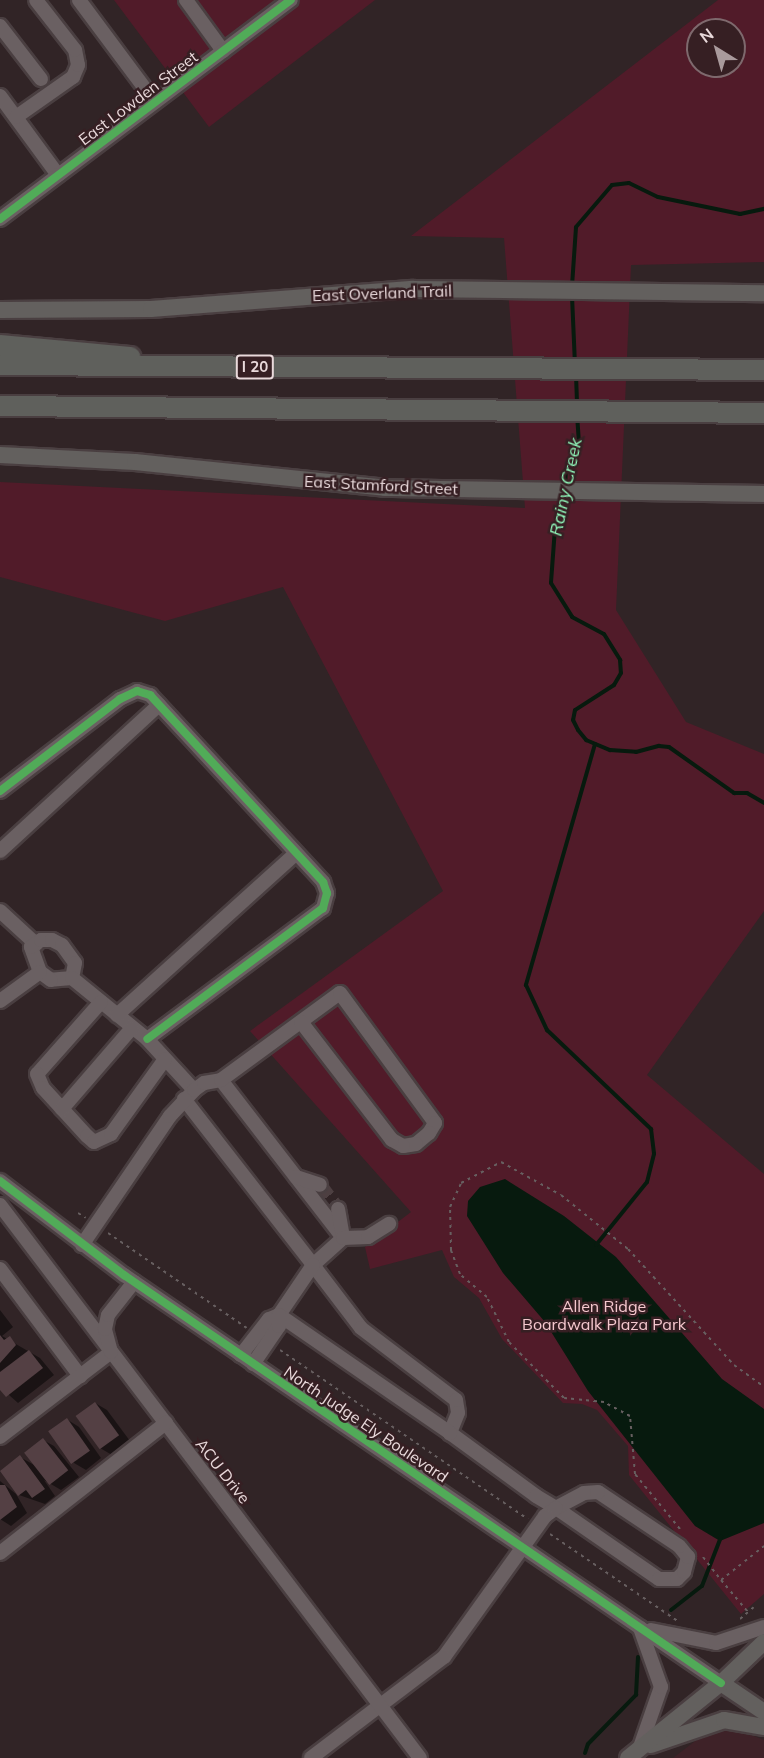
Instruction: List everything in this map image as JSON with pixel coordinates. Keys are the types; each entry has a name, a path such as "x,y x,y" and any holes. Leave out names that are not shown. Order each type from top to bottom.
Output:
{"highway":[{"path":"0,345 125,354 148,367"},
{"name":"I 20","path":"0,365 764,370"},
{"path":"0,406 764,413"}],"main road":[{"name":"East Overland Trail","path":"0,310 151,309 361,291 764,293"},
{"name":"East Stamford Street","path":"0,455 135,462 375,488 764,494"},
{"path":"633,1754 721,1683 764,1642"},
{"name":"North Judge Ely Boulevard","path":"721,1683 764,1712"},
{"path":"633,1754 724,1720 764,1727"}],"street":[{"path":"16,117 73,77 78,66 75,50 36,0"},
{"path":"79,0 155,102"},
{"path":"186,0 223,51"},
{"name":"East Lowden Street","path":"0,219 291,0"},
{"path":"0,26 41,79"},
{"path":"0,96 58,175"},
{"path":"0,791 120,699 137,691 150,694 323,882 327,893 323,908 147,1040"},
{"path":"0,851 159,705"},
{"path":"117,1015 296,853"},
{"path":"0,912 36,944"},
{"path":"72,978 75,963 62,945 52,940 31,947 40,972 51,981 72,978 147,1040 165,1059 361,1328 456,1400 458,1413 450,1433"},
{"path":"0,1001 40,972"},
{"path":"82,1245 189,1094 209,1081 221,1080 340,993 435,1123 429,1132 416,1144 403,1146 392,1140 301,1022"},
{"path":"101,1002 37,1074 37,1080 94,1142 102,1141 165,1059"},
{"path":"62,1108 132,1028"},
{"path":"221,1080 343,1238"},
{"path":"296,1177 321,1185"},
{"name":"North Judge Ely Boulevard","path":"0,1181 134,1282 721,1683"},
{"name":"ACU Drive","path":"0,1205 420,1758"},
{"path":"338,1209 343,1238"},
{"path":"241,1355 269,1319 279,1315 313,1265 343,1238 368,1237 389,1224"},
{"path":"0,1269 80,1376"},
{"path":"2,1431 111,1352 105,1329 108,1315 134,1282"},
{"path":"253,1364 279,1326 279,1315"},
{"path":"279,1315 556,1508 659,1578 669,1581 684,1572 688,1557 679,1546 598,1492 584,1493 556,1508 545,1516 453,1648 311,1758"},
{"path":"0,1553 166,1423"},
{"path":"640,1628 716,1643 764,1627"},
{"path":"633,1754 662,1686 640,1628"}],"path":[{"path":"687,1538 634,1470 630,1416 604,1402 564,1398 509,1342 488,1297 462,1276 451,1250 450,1207 465,1179 493,1164 507,1163 525,1172 602,1225 670,1291 734,1365 764,1387"},
{"path":"78,1213 88,1220"},
{"path":"104,1230 252,1331"},
{"path":"274,1346 530,1520"},
{"path":"547,1532 686,1626"},
{"path":"722,1580 764,1546"},
{"path":"702,1556 748,1612"},
{"path":"734,1624 754,1607"}],"shaded area":[{"path":"505,1179 564,1216 616,1257 722,1379 764,1409 764,1523 720,1541 695,1526 588,1391 545,1322 503,1273 467,1216 468,1201 480,1187"},
{"path":"732,1727 764,1740 764,1758 673,1758 707,1732"}],"green space":[{"path":"114,0 375,0 209,127"},
{"name":"Allen Ridge Boardwalk Plaza Park","path":"718,0 764,0 764,262 631,265 616,610 686,722 764,754 764,911 647,1075 764,1174 764,1594 741,1614 629,1475 628,1446 597,1410 582,1404 563,1403 502,1339 479,1298 454,1277 442,1250 370,1269 365,1247 411,1212 250,1031 443,891 283,587 165,621 0,577 0,482 525,508 504,238 411,236 686,25 686,78 746,78 746,18 695,18"}],"building":[{"path":"0,1335 4,1340 10,1336 16,1345 0,1363"},
{"path":"29,1350 43,1368 6,1397 0,1390 0,1372"},
{"path":"95,1402 119,1435 100,1449 76,1416"},
{"path":"67,1418 90,1451 71,1464 48,1431"},
{"path":"43,1438 68,1470 49,1485 24,1453"},
{"path":"20,1455 45,1489 32,1498 26,1490 18,1496 0,1471"},
{"path":"0,1485 5,1485 17,1507 0,1520"}],"waterway":[{"name":"Rainy Creek","path":"572,286 576,227 612,185 629,183 658,197 740,214 764,209"},
{"name":"Rainy Creek","path":"572,296 575,364"},
{"name":"Rainy Creek","path":"576,374 577,406"},
{"name":"Rainy Creek","path":"565,487 566,470 579,443 577,416"},
{"name":"Rainy Creek","path":"564,494 555,528 551,583 572,617 604,634 620,660 621,673 614,685 575,710 573,720 578,730 586,740 610,750 636,752 659,746 669,747 734,793 747,793 764,803"},
{"path":"595,744 526,985 547,1030 651,1129 654,1154 647,1182 596,1245"},
{"path":"671,1610 702,1586 721,1537"},
{"path":"585,1753 588,1744 636,1695 638,1657"}],"tunnel":[{"path":"320,1185 338,1209"}],"cycle path":[{"path":"0,219 291,0"},
{"path":"0,791 120,699 137,691 150,695 323,882 327,893 323,908 147,1039"},
{"path":"0,1181 124,1275 721,1683"}]}
